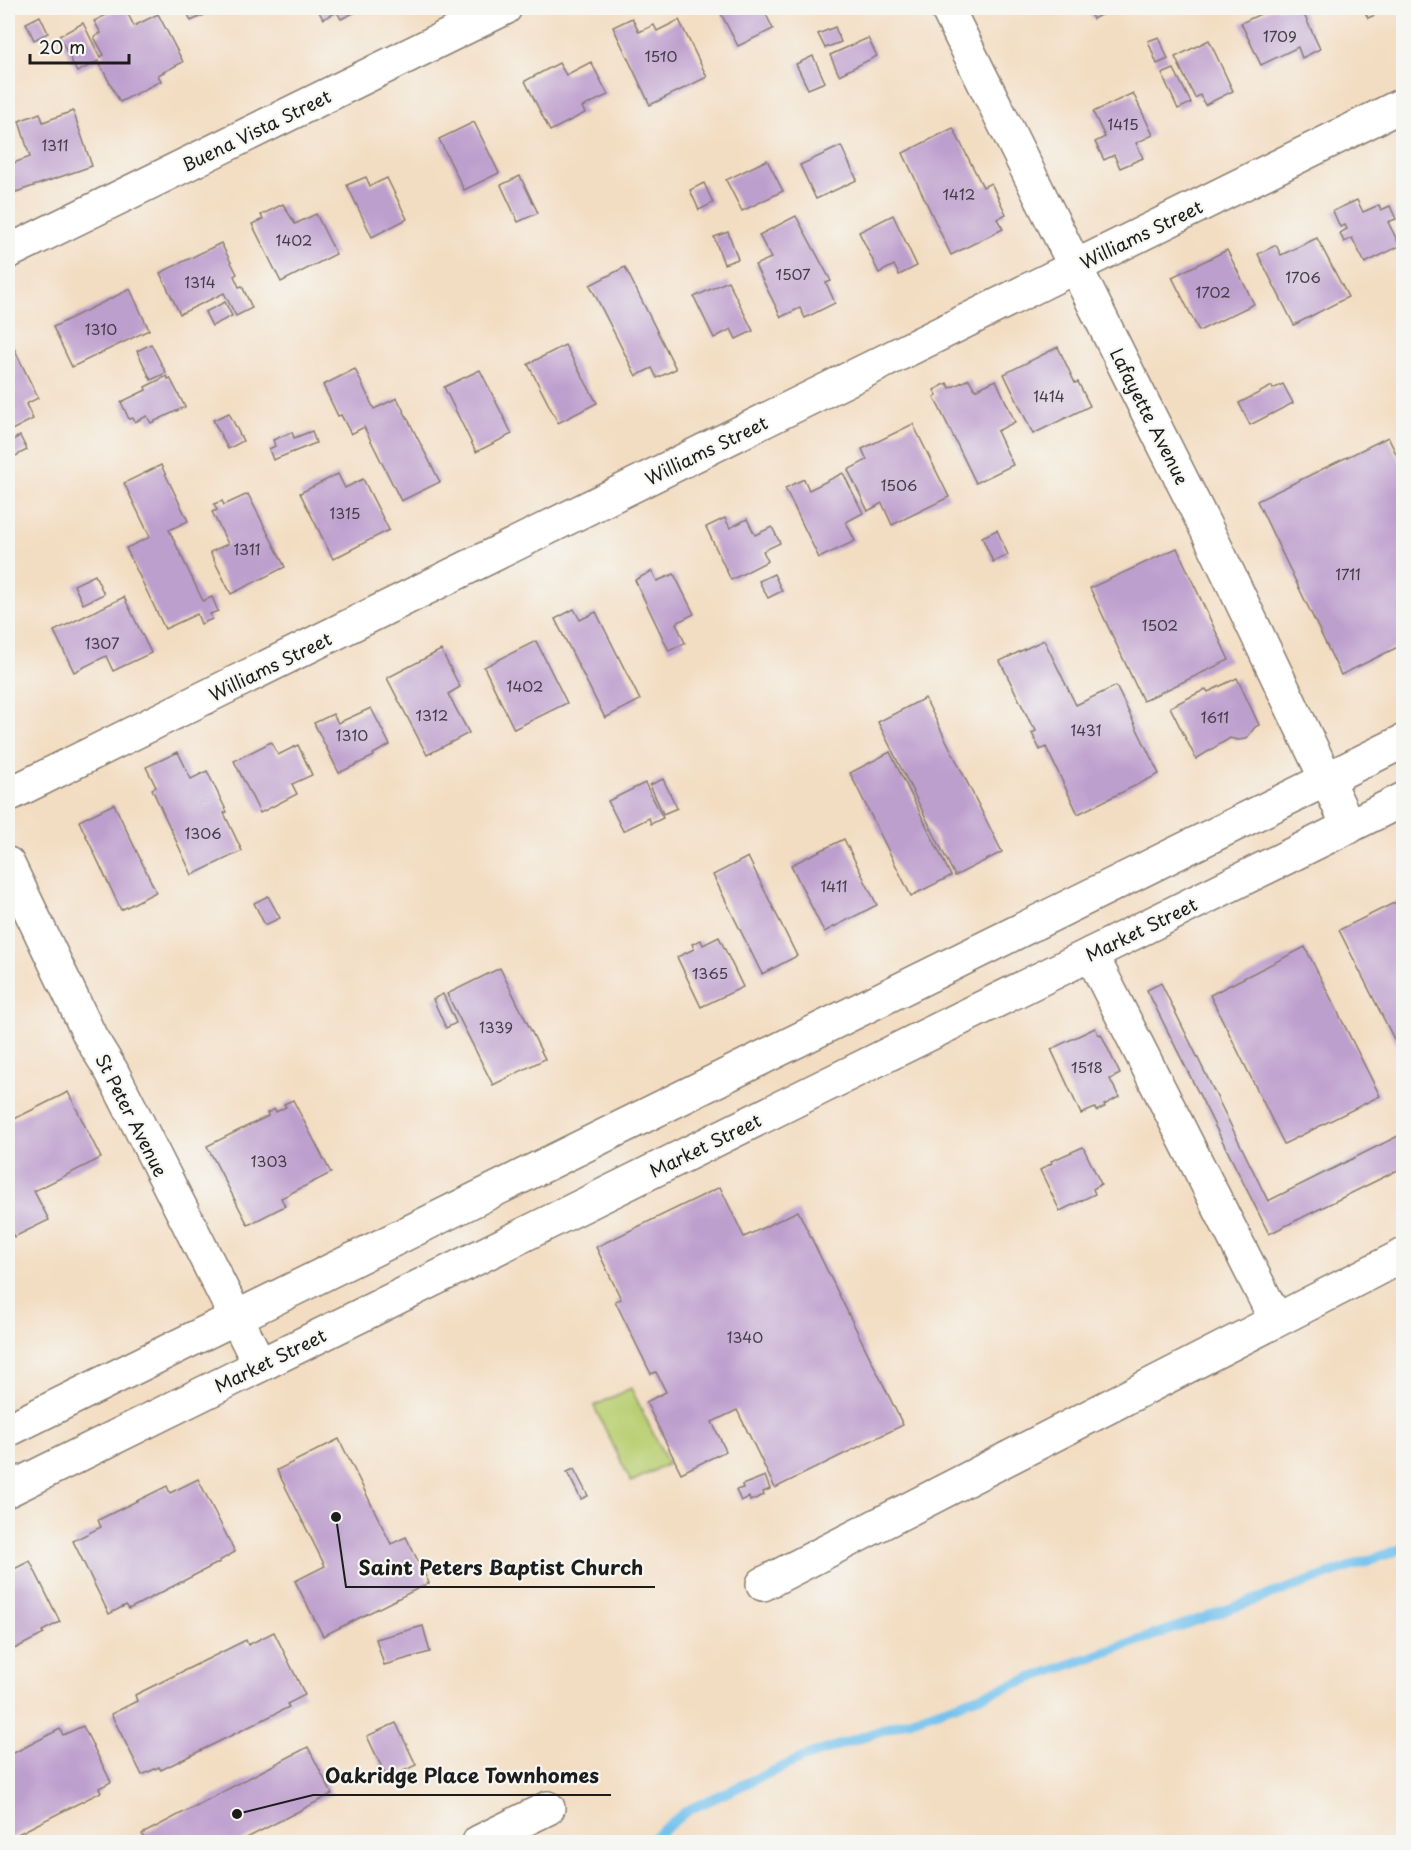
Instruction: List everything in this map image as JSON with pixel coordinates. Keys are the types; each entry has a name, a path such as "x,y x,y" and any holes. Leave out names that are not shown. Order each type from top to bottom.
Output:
{"street":[{"name":"Buena Vista Street","path":"8,252 505,8"},
{"name":"Lafayette Avenue","path":"947,8 1216,548 1349,826"},
{"name":"Williams Street","path":"8,795 1404,104"},
{"path":"8,1430 1404,741"},
{"name":"Market Street","path":"8,1490 1404,799"},
{"name":"St Peter Avenue","path":"8,864 92,1038 112,1072 260,1365"},
{"path":"1091,954 1276,1320"},
{"path":"857,1011 879,1059"},
{"path":"763,1584 1404,1255"},
{"path":"478,1842 548,1808"}],"green space":[{"path":"631,1388 668,1464 631,1482 594,1406"}],"building":[{"path":"120,8 125,8 134,26 158,14 183,62 158,75 161,81 120,102 98,61 77,72 59,36 83,23 100,57 104,55 94,37 101,33 94,21"},
{"path":"185,8 219,8 191,21"},
{"path":"317,8 364,8 341,19 337,12 323,19"},
{"path":"718,8 763,8 773,29 738,46"},
{"path":"1087,8 1103,8 1106,12 1093,19"},
{"path":"1273,8 1301,8 1320,49 1302,58 1298,47 1261,65 1241,23"},
{"path":"1363,8 1391,8 1368,18"},
{"path":"40,16 48,33 34,40 26,23"},
{"path":"632,18 639,32 654,25 657,31 679,20 707,77 650,105 613,27"},
{"path":"835,27 841,42 825,48 818,34"},
{"path":"1159,37 1168,59 1157,64 1148,41"},
{"path":"868,38 877,56 839,75 830,55"},
{"path":"1209,40 1233,91 1205,105 1200,95 1195,98 1175,57"},
{"path":"813,56 825,82 808,89 796,64"},
{"path":"591,62 608,95 582,107 585,113 550,131 525,81 559,63 566,75"},
{"path":"1174,69 1191,103 1178,109 1162,74"},
{"path":"1133,93 1153,135 1136,143 1143,158 1120,168 1114,155 1104,160 1095,142 1105,137 1093,112"},
{"path":"73,111 92,166 16,192 8,175 8,165 30,157 19,121 40,113 43,122"},
{"path":"474,122 499,173 464,190 439,139"},
{"path":"953,128 983,187 991,183 1006,214 997,219 1003,229 951,255 903,153"},
{"path":"841,146 857,180 816,199 800,165"},
{"path":"767,160 783,191 742,211 726,180"},
{"path":"520,176 538,213 518,222 501,185"},
{"path":"366,177 370,186 387,178 407,219 372,237 347,185"},
{"path":"704,183 713,203 699,210 690,190"},
{"path":"1357,200 1363,212 1379,205 1381,210 1390,206 1396,219 1388,222 1400,246 1365,263 1352,238 1344,242 1340,233 1347,229 1345,225 1340,227 1333,211"},
{"path":"283,204 295,224 316,214 336,254 281,282 252,224 263,219 261,215"},
{"path":"893,215 917,266 899,275 894,265 879,273 859,232"},
{"path":"796,216 831,281 826,283 835,303 805,318 800,308 781,317 755,265 771,258 759,235"},
{"path":"728,232 738,259 724,264 714,237"},
{"path":"1317,238 1348,297 1294,325 1258,254 1276,245 1281,255"},
{"path":"221,243 237,274 234,276 239,287 242,286 252,308 236,316 224,293 180,314 160,273"},
{"path":"1227,250 1254,304 1199,331 1172,277"},
{"path":"625,267 676,369 657,378 652,368 636,376 590,285"},
{"path":"728,281 753,331 736,339 731,329 714,338 694,297"},
{"path":"130,289 149,330 72,367 53,327"},
{"path":"225,302 232,316 212,326 205,312"},
{"path":"8,336 38,398 26,404 33,419 8,432"},
{"path":"151,344 166,373 151,380 137,351"},
{"path":"565,345 597,403 558,423 528,364"},
{"path":"1058,347 1075,383 1078,382 1090,406 1033,434 1004,374"},
{"path":"355,369 374,409 397,398 440,482 401,501 364,427 351,434 341,415 338,416 323,385"},
{"path":"480,370 512,434 476,452 444,387"},
{"path":"167,376 185,407 151,423 147,416 135,422 133,418 129,419 121,402 146,390 145,387"},
{"path":"969,379 975,390 996,380 1015,422 997,431 1013,465 976,483 934,397 937,395 934,390 947,383 950,388"},
{"path":"1283,384 1293,403 1250,425 1239,403 1272,386 1273,389"},
{"path":"229,413 243,441 228,449 213,420"},
{"path":"913,424 949,497 892,525 882,503 868,511 848,470 867,460 862,449"},
{"path":"312,431 316,443 273,460 269,449 275,446 273,440 292,432 294,438"},
{"path":"20,436 27,450 8,460 8,442"},
{"path":"1388,437 1404,470 1404,644 1341,675 1257,501"},
{"path":"161,465 188,521 169,530 203,601 212,597 218,611 210,614 212,619 201,624 197,614 165,629 126,548 150,537 124,483"},
{"path":"843,473 863,513 846,522 855,541 819,558 785,488 804,479 809,490"},
{"path":"338,474 345,488 363,479 389,530 333,559 300,493"},
{"path":"248,494 285,567 231,594 210,552 228,544 212,512 217,510 214,504 222,501 224,505"},
{"path":"725,518 730,528 747,519 755,535 772,527 780,543 763,551 768,561 731,580 706,527"},
{"path":"997,530 1008,555 993,562 982,537"},
{"path":"1177,548 1229,660 1143,701 1090,588"},
{"path":"652,571 657,581 674,574 694,614 676,623 685,643 669,651 635,580"},
{"path":"774,574 782,591 768,598 759,581"},
{"path":"95,575 104,594 83,604 74,585"},
{"path":"124,597 151,653 113,671 106,656 74,672 54,631"},
{"path":"574,609 580,620 596,612 640,700 605,718 555,619"},
{"path":"1044,640 1076,705 1116,686 1159,774 1078,814 1046,747 1040,750 1032,733 1036,731 1034,726 1000,661"},
{"path":"536,641 567,703 514,729 484,667"},
{"path":"441,650 460,687 448,694 469,733 427,755 387,678"},
{"path":"1237,678 1259,725 1246,739 1230,738 1196,759 1170,707 1206,689 1208,692"},
{"path":"925,698 1002,852 955,876 878,722"},
{"path":"371,708 390,745 373,754 374,756 339,773 314,723 333,714 338,723"},
{"path":"271,742 278,755 298,745 312,775 292,784 297,794 260,813 234,761"},
{"path":"178,752 191,779 207,771 227,812 224,813 242,851 192,875 152,789 156,787 146,767"},
{"path":"890,752 951,876 911,896 850,773"},
{"path":"663,779 677,808 663,814 650,785"},
{"path":"645,783 663,818 651,824 649,818 623,831 608,801"},
{"path":"114,804 156,892 121,910 79,821"},
{"path":"844,839 877,905 824,932 791,865"},
{"path":"748,857 797,956 762,974 713,875"},
{"path":"268,896 280,918 265,925 254,903"},
{"path":"1404,898 1404,1059 1339,930"},
{"path":"719,937 743,987 701,1007 677,957 694,949 692,944 701,940 703,945"},
{"path":"1305,947 1380,1096 1284,1144 1210,995"},
{"path":"500,968 545,1059 493,1085 447,994"},
{"path":"1161,983 1268,1201 1404,1133 1404,1167 1269,1234 1147,990"},
{"path":"443,994 456,1023 446,1028 433,999"},
{"path":"1095,1028 1099,1035 1101,1034 1120,1074 1110,1079 1119,1097 1104,1105 1105,1107 1096,1111 1095,1108 1081,1114 1051,1049"},
{"path":"68,1092 101,1158 34,1191 49,1220 14,1237 8,1224 8,1122"},
{"path":"293,1100 331,1173 281,1198 285,1206 248,1225 207,1146 268,1116 267,1113 275,1109 276,1112 286,1107 284,1104"},
{"path":"1083,1147 1101,1184 1093,1189 1095,1194 1060,1211 1040,1170 1052,1163 1051,1161"},
{"path":"720,1187 744,1237 798,1211 903,1425 775,1488 737,1410 712,1422 726,1451 681,1473 646,1402 666,1392 656,1372 651,1374 615,1301 621,1299 596,1247"},
{"path":"339,1439 391,1544 406,1537 429,1583 323,1636 295,1581 325,1566 277,1470"},
{"path":"574,1469 588,1496 581,1499 567,1472"},
{"path":"765,1476 770,1489 763,1492 764,1495 750,1501 749,1497 741,1501 736,1490 743,1488 742,1485"},
{"path":"198,1479 235,1552 129,1609 126,1605 109,1614 73,1541 101,1527 98,1520 167,1486 170,1493"},
{"path":"30,1561 60,1622 42,1631 44,1634 8,1652 8,1572"},
{"path":"423,1626 430,1652 384,1665 376,1639"},
{"path":"274,1632 305,1695 287,1704 289,1707 161,1770 159,1767 142,1775 111,1714 137,1701 135,1695 246,1640 248,1645"},
{"path":"396,1723 416,1765 401,1772 404,1779 390,1785 367,1736"},
{"path":"83,1726 111,1782 99,1788 101,1792 8,1839 8,1756 60,1729 63,1735"},
{"path":"308,1747 332,1794 239,1842 146,1842 142,1834"}],"waterway":[{"path":"648,1842 688,1810 802,1758 1404,1548"}],"place":[{"name":"Saint Peters Baptist Church","path":"336,1517"},
{"name":"Oakridge Place Townhomes","path":"237,1814"}]}
